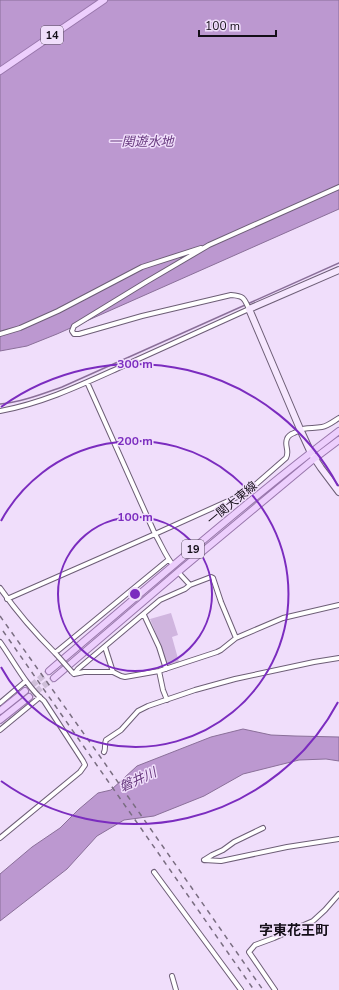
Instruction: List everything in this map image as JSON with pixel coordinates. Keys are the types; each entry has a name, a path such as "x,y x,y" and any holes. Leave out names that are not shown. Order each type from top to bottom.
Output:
{"main road":[{"name":"14","path":"0,71 104,0"},
{"name":"一関大東線","path":"49,671 173,565 339,431"},
{"name":"一関大東線","path":"54,678 178,572 315,458 339,440"},
{"path":"0,711 25,691"},
{"path":"0,720 28,697"}],"street":[{"path":"339,187 209,245 74,326 72,331 74,334 79,334 142,316 232,295 240,295 244,299 311,453 339,492"},
{"path":"0,334 20,328 58,311 142,267 209,245"},
{"path":"0,411 15,409 43,401 248,308 339,270"},
{"path":"87,382 155,534 168,560 173,565"},
{"path":"8,599 246,493 286,458 288,454 286,442 290,435 307,427 322,427 339,418"},
{"path":"56,654 168,560"},
{"path":"178,572 190,585"},
{"path":"73,673 144,615 160,600 185,589 190,585 211,577 213,578 236,638"},
{"path":"0,588 48,646 73,673"},
{"path":"73,673 113,672 123,677 159,671 222,650 236,638 283,618 339,605"},
{"path":"144,615 159,647 166,669"},
{"path":"0,642 2,649 26,681 44,701 85,765 80,772 0,838"},
{"path":"105,647 113,672"},
{"path":"104,752 106,740 121,730 138,711 148,706 195,690 235,679 339,658"},
{"path":"159,671 167,700"},
{"path":"0,703 26,681"},
{"path":"0,730 40,697"},
{"path":"263,828 234,842 223,850 204,860 221,861 287,847 339,839"},
{"path":"154,872 242,990"},
{"path":"275,990 249,952 255,945 313,920 325,910 339,894"},
{"path":"172,976 176,990"}],"shaded area":[{"path":"171,613 178,635 172,637 179,662 167,665 150,619"}],"water":[{"name":"一関遊水地","path":"0,0 339,0 339,209 57,334 27,346 0,351"},
{"name":"磐井川","path":"243,729 271,735 339,737 339,761 326,759 299,760 243,774 204,796 154,816 124,820 97,836 67,869 0,921 0,874 32,847 60,828 98,793 111,790 137,766 211,737"}],"waterway":[{"path":"0,404 24,400 62,387 339,263"}],"tunnel":[{"path":"25,691 49,671"},
{"path":"29,697 54,678"}],"railway":[{"path":"0,616 263,990"},
{"path":"3,631 254,990"}],"district":[{"name":"字東花王町","path":"294,930"}]}
